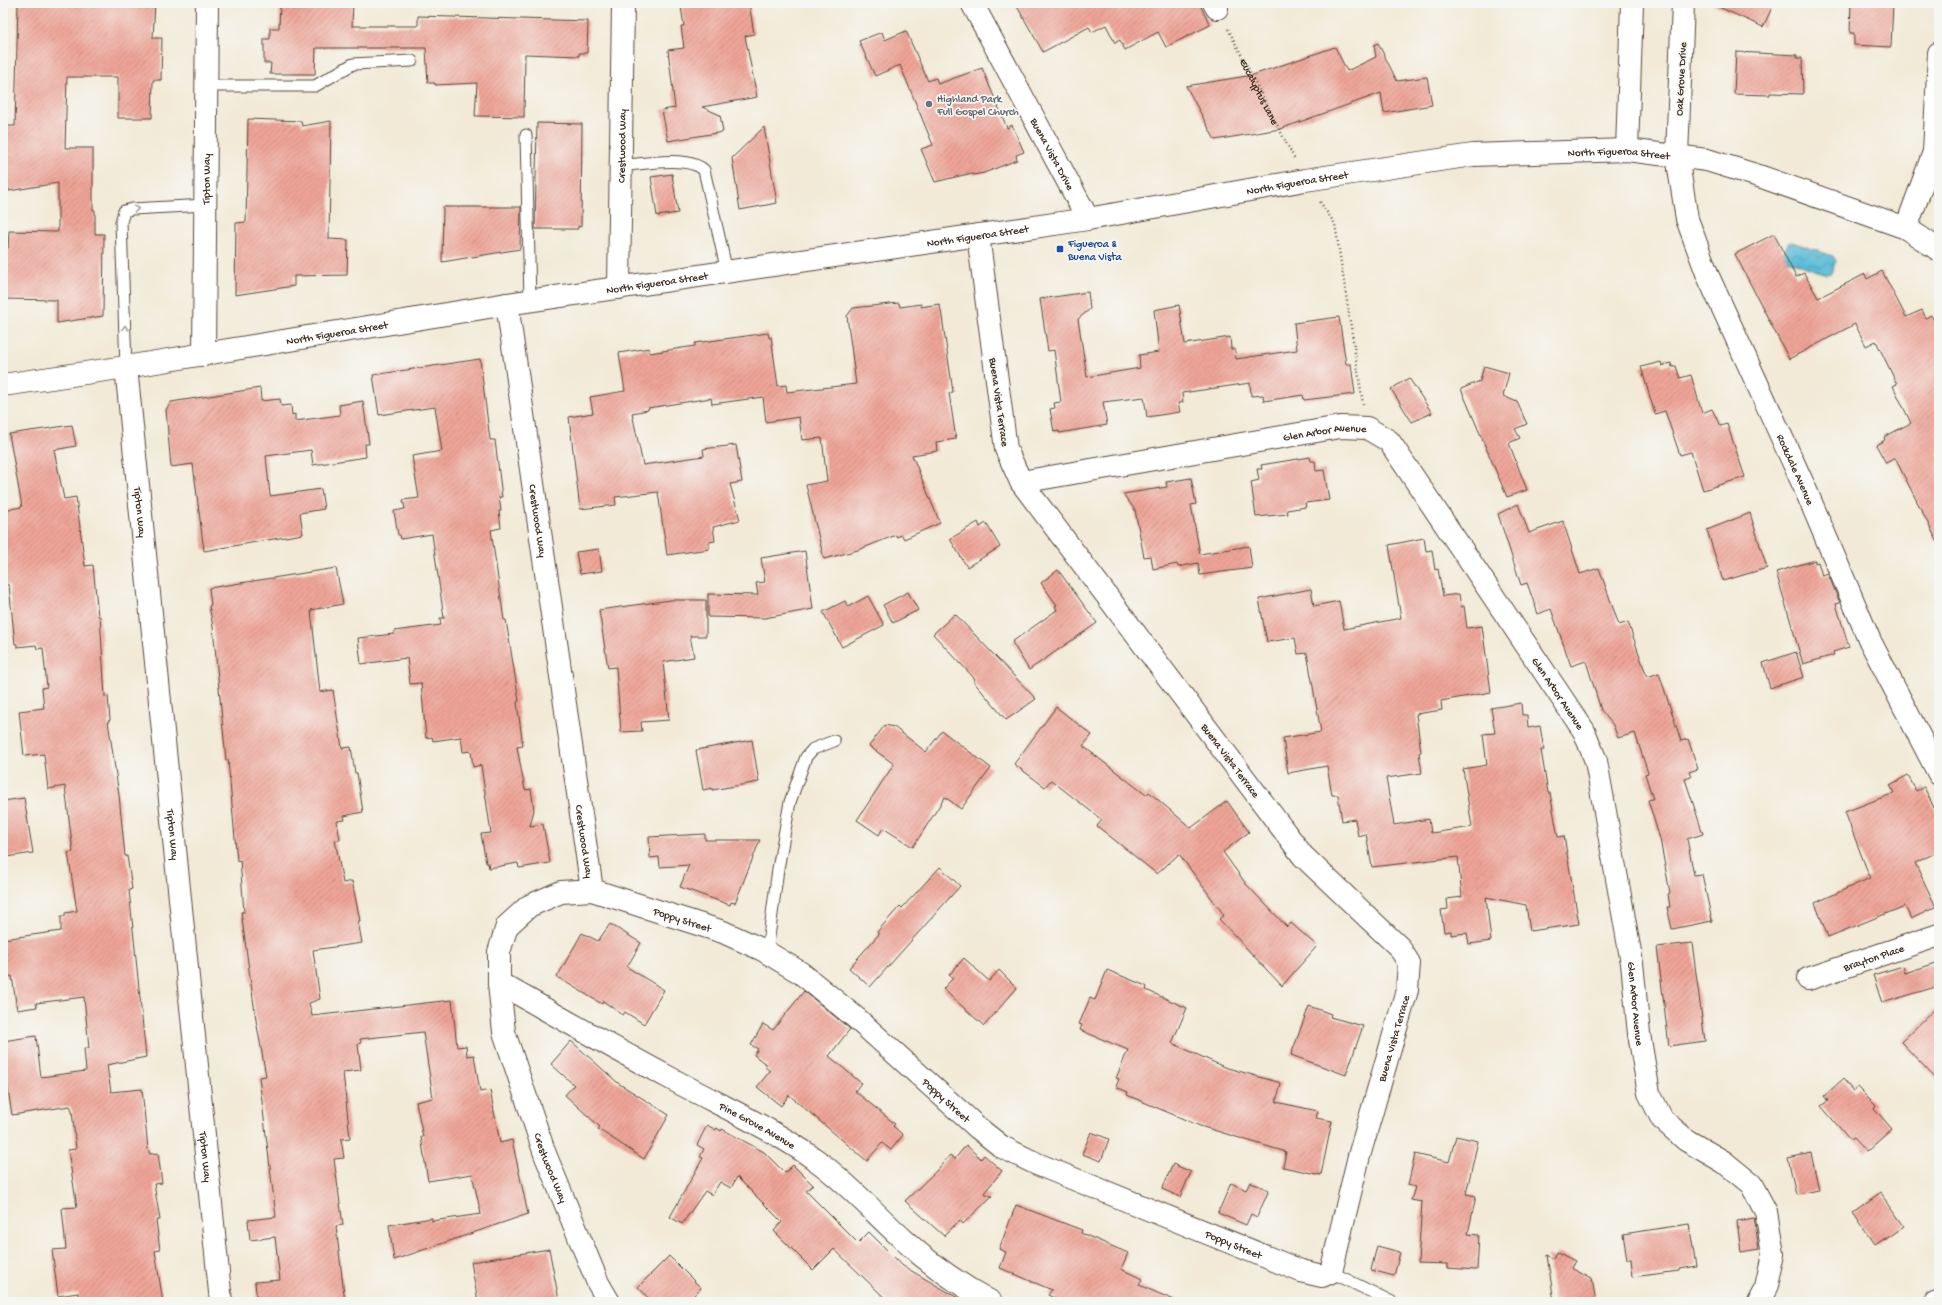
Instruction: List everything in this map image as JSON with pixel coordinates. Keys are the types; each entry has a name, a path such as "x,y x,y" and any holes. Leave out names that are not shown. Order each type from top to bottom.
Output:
{"street":[{"name":"Tipton Way","path":"204,355 207,3"},
{"name":"Crestwood Way","path":"619,288 623,3"},
{"name":"Buena Vista Drive","path":"972,3 1088,219"},
{"path":"1627,150 1632,3"},
{"name":"Oak Grove Drive","path":"1677,156 1684,3"},
{"path":"1906,228 1937,152 1939,53"},
{"name":"North Figueroa Street","path":"3,385 204,355 507,304 1088,219 1304,180 1473,155 1627,150 1707,160 1762,177 1906,228 1939,250"},
{"name":"Rockdale Avenue","path":"1677,156 1687,219 1708,276 1804,486 1870,641 1939,774"},
{"name":"Buena Vista Terrace","path":"978,235 1006,448 1021,482 1303,856 1399,947 1409,963 1407,990 1327,1274"},
{"name":"Crestwood Way","path":"507,304 592,890 561,892 555,894 529,906 507,926 499,952 499,983 504,1032 545,1154 598,1283 609,1302"},
{"name":"Tipton Way","path":"126,367 221,1302"},
{"name":"Glen Arbor Avenue","path":"1021,482 1340,427 1367,428 1389,442 1584,731 1596,761 1632,963 1639,1034 1649,1092 1662,1119 1686,1140 1724,1162 1751,1184 1766,1212 1773,1254 1766,1287 1758,1302"},
{"name":"Poppy Street","path":"592,890 723,932 767,952 801,973 856,1018 978,1128 1002,1147 1037,1164 1294,1268 1327,1274"},
{"name":"Brayton Place","path":"1808,979 1939,935"},
{"name":"Pine Grove Avenue","path":"499,983 667,1077 776,1134 816,1160 860,1197 929,1262 990,1302"}],"lane":[{"path":"206,86 315,86 353,64 412,61"},
{"path":"526,135 530,301"},
{"path":"620,166 653,162 690,163 699,165 704,170 727,272"},
{"path":"126,367 121,222 124,212 132,209 206,205"},
{"path":"767,952 779,862 790,802 806,757 813,749 834,741"},
{"path":"1327,1274 1392,1302"}],"path":[{"name":"Eucalyptus Lane","path":"1215,5 1304,180 1335,224 1367,428"}],"water":[{"path":"1792,242 1833,256 1836,261 1831,273 1826,274 1784,259 1783,255 1788,243"}],"building":[{"path":"18,3 155,3 153,38 162,38 161,80 153,80 152,118 118,118 118,77 67,77 65,148 93,148 93,210 95,210 95,234 104,234 103,316 57,323 57,300 3,299 4,248 8,248 9,231 58,232 58,183 9,191 9,189 3,190 3,126 15,126"},
{"path":"280,3 353,3 352,26 418,26 418,16 588,21 587,53 579,53 579,56 525,54 524,117 475,116 477,83 435,85 435,83 428,83 426,48 316,48 315,74 270,74 271,63 264,63 264,39 270,39 270,28 279,28"},
{"path":"707,3 749,3 754,34 745,36 757,97 702,107 720,115 723,132 668,141 662,110 675,108 668,50 684,48 681,26 684,26 681,7"},
{"path":"1015,3 1199,3 1210,25 1166,47 1158,32 1125,50 1120,40 1115,43 1106,25 1092,32 1089,27 1043,52"},
{"path":"1710,3 1774,3 1763,27"},
{"path":"1851,3 1893,3 1891,47 1854,45 1854,33 1850,33"},
{"path":"906,31 928,81 936,78 938,84 982,68 1007,128 1012,125 1024,152 1016,155 1017,160 984,173 973,175 972,173 935,182 921,149 933,145 900,65 875,76 859,41 882,32 885,40"},
{"path":"1378,43 1397,81 1427,77 1432,105 1384,113 1381,93 1280,129 1215,140 1186,86 1253,75 1335,47 1347,71 1376,57 1374,45"},
{"path":"1736,52 1797,55 1797,58 1802,58 1803,94 1734,94"},
{"path":"248,119 301,121 302,126 331,121 329,239 348,240 347,275 294,276 294,286 235,295 236,223 246,222"},
{"path":"537,123 582,124 581,227 578,226 578,229 535,229"},
{"path":"764,127 777,203 740,210 732,158"},
{"path":"672,174 678,213 657,216 651,177"},
{"path":"443,207 521,207 520,249 442,262"},
{"path":"1774,234 1796,277 1804,273 1818,298 1865,274 1867,279 1882,271 1906,317 1922,310 1926,318 1931,315 1939,331 1939,545 1895,458 1886,463 1876,445 1885,440 1884,437 1911,423 1893,386 1897,384 1876,341 1866,346 1855,324 1789,359 1735,254"},
{"path":"1088,292 1090,309 1078,319 1087,377 1140,368 1139,355 1159,352 1154,310 1179,305 1185,344 1230,337 1231,349 1235,349 1236,359 1297,350 1294,323 1339,317 1346,364 1351,364 1355,394 1304,400 1303,395 1264,401 1263,395 1251,396 1250,383 1182,393 1183,402 1178,403 1180,412 1147,417 1144,397 1103,402 1107,425 1059,433 1059,431 1054,432 1050,409 1055,408 1054,403 1061,402 1054,350 1048,351 1040,299"},
{"path":"899,303 900,307 921,304 921,307 939,304 941,310 953,392 949,393 956,439 936,442 937,451 912,455 940,523 904,539 902,535 896,537 896,535 858,550 824,559 806,485 827,481 822,438 802,440 799,417 766,422 763,397 712,404 711,398 648,408 648,410 632,413 643,465 704,456 703,449 736,445 742,482 730,484 740,520 713,527 715,541 709,542 709,549 667,555 658,492 615,497 616,505 580,509 569,417 593,413 590,397 625,391 619,353 649,348 650,353 695,346 695,343 768,333 769,338 771,337 778,386 786,385 787,392 856,384 847,316 853,308"},
{"path":"480,359 490,440 495,440 502,497 499,497 501,528 491,530 504,620 506,620 519,701 517,702 523,746 517,747 525,790 531,789 534,810 530,826 543,824 550,863 519,868 518,863 489,868 488,863 486,863 481,834 491,833 481,765 473,767 471,751 463,752 461,737 433,741 432,737 426,738 421,683 410,684 407,658 361,664 358,638 394,634 394,631 441,625 440,618 444,618 432,534 401,539 400,535 398,535 394,511 405,509 403,500 419,498 412,456 442,451 435,407 379,415 373,375"},
{"path":"1661,362 1662,366 1671,363 1672,367 1676,366 1680,378 1691,375 1702,413 1712,409 1720,426 1727,424 1745,477 1703,490 1691,452 1680,455 1665,411 1655,414 1641,367"},
{"path":"1484,366 1509,373 1503,396 1517,402 1527,424 1515,429 1520,438 1509,443 1527,490 1507,497 1461,389 1480,381"},
{"path":"1409,378 1432,413 1412,422 1391,389"},
{"path":"260,388 261,401 280,399 281,406 291,405 292,415 295,414 295,421 340,415 339,405 363,401 369,444 365,444 366,457 313,465 311,450 266,456 270,496 321,489 324,509 300,513 303,534 204,551 193,464 171,467 166,410 171,402"},
{"path":"72,425 76,446 54,450 64,499 76,497 85,566 93,565 98,616 100,616 105,697 108,696 110,720 108,721 119,795 125,856 127,856 132,889 129,890 146,1057 107,1065 111,1092 142,1089 148,1149 150,1154 158,1153 162,1183 154,1184 160,1220 156,1220 160,1250 155,1251 163,1302 79,1302 78,1293 58,1296 52,1250 66,1249 62,1208 77,1207 68,1150 76,1149 72,1110 70,1106 12,1115 3,1057 3,1041 36,1036 41,1077 86,1071 84,1048 89,1048 84,997 36,1003 37,1007 17,1010 12,976 3,977 3,939 61,931 61,916 65,916 65,913 77,911 68,853 73,852 65,786 48,789 44,754 24,756 19,711 44,708 42,688 47,687 43,648 37,649 36,645 17,647 17,644 15,644 9,585 3,585 3,510 22,507 9,434"},
{"path":"1310,457 1311,461 1315,461 1316,471 1324,470 1329,500 1305,503 1306,507 1287,510 1288,514 1256,517 1251,482 1259,480 1257,469 1262,469 1261,465"},
{"path":"1191,478 1196,504 1191,505 1200,554 1249,546 1252,568 1200,575 1198,563 1178,567 1177,564 1153,569 1151,556 1144,557 1135,510 1123,494 1167,487 1166,482"},
{"path":"1518,504 1529,533 1563,521 1580,574 1599,568 1619,625 1628,622 1647,677 1659,673 1681,741 1688,739 1698,769 1689,772 1691,777 1685,779 1703,834 1687,839 1694,875 1702,874 1712,921 1672,929 1667,907 1670,907 1668,894 1670,893 1660,839 1648,800 1653,799 1645,774 1648,773 1635,733 1618,738 1613,725 1601,710 1586,661 1571,666 1551,609 1538,614 1527,583 1521,585 1498,514"},
{"path":"1750,513 1767,568 1723,581 1707,530"},
{"path":"978,522 980,527 986,523 1000,547 967,567 950,539"},
{"path":"1424,538 1426,551 1432,550 1435,570 1438,569 1443,596 1459,594 1461,607 1464,606 1467,628 1482,626 1491,692 1441,701 1442,710 1416,714 1422,773 1386,778 1394,825 1429,819 1431,833 1472,827 1463,769 1487,765 1483,734 1495,733 1491,708 1521,703 1522,715 1527,715 1528,728 1540,726 1544,750 1541,750 1548,793 1550,793 1558,837 1564,836 1579,924 1530,931 1526,905 1486,897 1491,941 1469,944 1467,933 1451,935 1451,931 1444,932 1441,910 1448,909 1447,899 1462,897 1458,857 1372,867 1366,834 1358,836 1355,819 1342,821 1338,795 1332,795 1327,766 1288,773 1283,738 1321,732 1307,653 1298,654 1295,638 1267,642 1259,599 1311,589 1314,606 1339,601 1344,629 1401,618 1389,545"},
{"path":"599,549 602,571 580,574 576,552"},
{"path":"805,551 813,609 765,618 708,617 708,594 758,595 756,583 765,582 761,558"},
{"path":"1815,560 1815,563 1818,562 1822,576 1828,574 1840,603 1836,604 1849,647 1833,652 1834,655 1803,664 1776,572"},
{"path":"336,568 343,604 311,610 320,692 333,690 342,748 351,747 363,812 344,816 345,820 337,821 340,840 335,840 343,883 352,881 360,921 358,921 362,943 313,950 320,999 309,1003 312,1016 452,1000 457,1047 466,1046 467,1056 474,1055 480,1092 490,1090 500,1143 512,1140 528,1214 394,1260 389,1225 432,1218 432,1221 481,1214 472,1174 428,1181 421,1137 423,1137 416,1102 433,1098 423,1032 360,1039 361,1043 358,1044 361,1070 343,1072 350,1138 341,1139 344,1158 334,1159 343,1225 336,1226 345,1302 257,1302 255,1282 280,1280 275,1237 250,1240 248,1220 276,1217 259,1077 266,1076 256,1020 241,912 244,912 240,860 237,861 228,760 226,760 213,627 209,606 211,605 209,588"},
{"path":"1058,570 1097,623 1029,670 1012,642 1057,610 1055,606 1057,605 1041,583"},
{"path":"908,592 918,610 893,623 883,605"},
{"path":"868,596 884,625 842,647 823,612 845,601 848,607"},
{"path":"671,600 706,600 706,636 690,636 694,657 663,662 669,720 641,722 642,731 621,732 616,667 608,668 599,610"},
{"path":"955,614 1036,699 1006,720 973,681 975,679 933,634"},
{"path":"1796,652 1804,677 1770,688 1763,663"},
{"path":"1056,707 1092,735 1083,746 1146,795 1149,792 1191,828 1227,801 1249,832 1223,852 1246,884 1287,927 1291,923 1317,946 1282,986 1219,919 1224,915 1179,854 1157,874 1097,826 1102,820 1051,780 1045,787 1014,764"},
{"path":"885,725 894,727 926,752 942,731 991,768 961,809 945,797 913,847 883,828 879,835 857,820 894,764 869,746"},
{"path":"752,740 759,782 712,790 712,788 703,790 696,750"},
{"path":"1908,775 1916,791 1924,787 1939,818 1939,851 1915,863 1936,907 1911,919 1905,906 1828,937 1815,903 1870,878 1845,812 1894,793 1890,785"},
{"path":"24,798 33,853 6,857 3,833 3,801"},
{"path":"705,834 705,840 760,840 735,903 731,902 730,905 680,887 689,865 660,867 659,857 650,858 649,837"},
{"path":"940,867 960,886 870,987 849,968 879,934 877,932 900,906 902,908"},
{"path":"610,924 641,943 627,967 664,990 644,1024 625,1012 623,1015 603,1001 602,1004 557,977 582,933 598,941"},
{"path":"1692,943 1705,1041 1669,1046 1657,947"},
{"path":"964,958 989,981 999,970 1017,988 984,1026 943,989 953,978 949,975"},
{"path":"1939,962 1939,986 1882,1003 1873,975 1903,966 1905,973"},
{"path":"1107,970 1146,986 1146,990 1187,1008 1172,1043 1224,1067 1281,1083 1276,1102 1318,1111 1316,1118 1332,1121 1321,1175 1283,1167 1286,1152 1200,1126 1127,1095 1128,1092 1116,1087 1119,1079 1116,1078 1128,1050 1080,1030 1082,1025 1079,1024 1090,998 1095,1000"},
{"path":"804,991 850,1029 829,1056 861,1083 855,1091 895,1124 893,1126 903,1135 891,1150 882,1143 867,1161 789,1095 781,1106 757,1087 770,1071 765,1067 767,1065 754,1055 758,1049 751,1045 763,1024 773,1030"},
{"path":"1939,1005 1939,1082 1901,1042"},
{"path":"1309,1006 1331,1014 1330,1017 1363,1026 1346,1075 1291,1055"},
{"path":"571,1041 618,1083 669,1115 644,1159 598,1129 600,1127 565,1095 574,1085 551,1064"},
{"path":"1843,1079 1853,1091 1858,1087 1876,1105 1874,1108 1892,1129 1866,1152 1853,1138 1850,1140 1821,1106 1828,1101 1824,1096"},
{"path":"707,1125 716,1130 717,1128 721,1131 722,1129 764,1152 785,1173 793,1165 813,1185 806,1191 858,1243 869,1232 903,1266 965,1302 889,1302 834,1249 813,1270 774,1231 782,1222 737,1177 731,1188 720,1182 712,1195 705,1191 682,1224 670,1217 703,1158 700,1157 704,1149 697,1145"},
{"path":"1091,1132 1109,1139 1101,1161 1082,1154"},
{"path":"1456,1136 1478,1141 1466,1194 1476,1196 1468,1234 1479,1235 1477,1270 1447,1268 1447,1264 1418,1263 1422,1202 1411,1200 1415,1187 1408,1185 1415,1154 1449,1162"},
{"path":"966,1145 981,1159 984,1155 1002,1171 984,1193 992,1196 963,1224 960,1220 944,1236 905,1201 950,1155 955,1159"},
{"path":"1811,1153 1819,1190 1796,1194 1788,1158"},
{"path":"1173,1164 1191,1172 1180,1197 1162,1189"},
{"path":"1250,1182 1269,1190 1257,1217 1251,1214 1246,1225 1218,1213 1231,1183 1246,1190"},
{"path":"1881,1193 1904,1225 1875,1245 1853,1213"},
{"path":"1016,1205 1082,1230 1081,1233 1128,1253 1121,1269 1142,1279 1139,1285 1179,1302 1062,1302 1048,1295 1052,1290 1000,1268 1006,1252 999,1249"},
{"path":"1754,1218 1759,1249 1741,1252 1737,1221"},
{"path":"1689,1224 1696,1266 1679,1269 1679,1271 1633,1277 1631,1259 1627,1259 1623,1234"},
{"path":"1377,1246 1400,1252 1394,1276 1371,1270"},
{"path":"549,1249 559,1300 547,1302 478,1302 471,1262"},
{"path":"1557,1252 1575,1261 1571,1268 1592,1279 1596,1302 1554,1302 1547,1255 1554,1259"},
{"path":"669,1256 701,1288 687,1302 652,1302 638,1287"}],"place":[{"name":"Highland Park Full Gospel Church","path":"929,104"},
{"name":"Figueroa & Buena Vista","path":"1060,249"}]}
